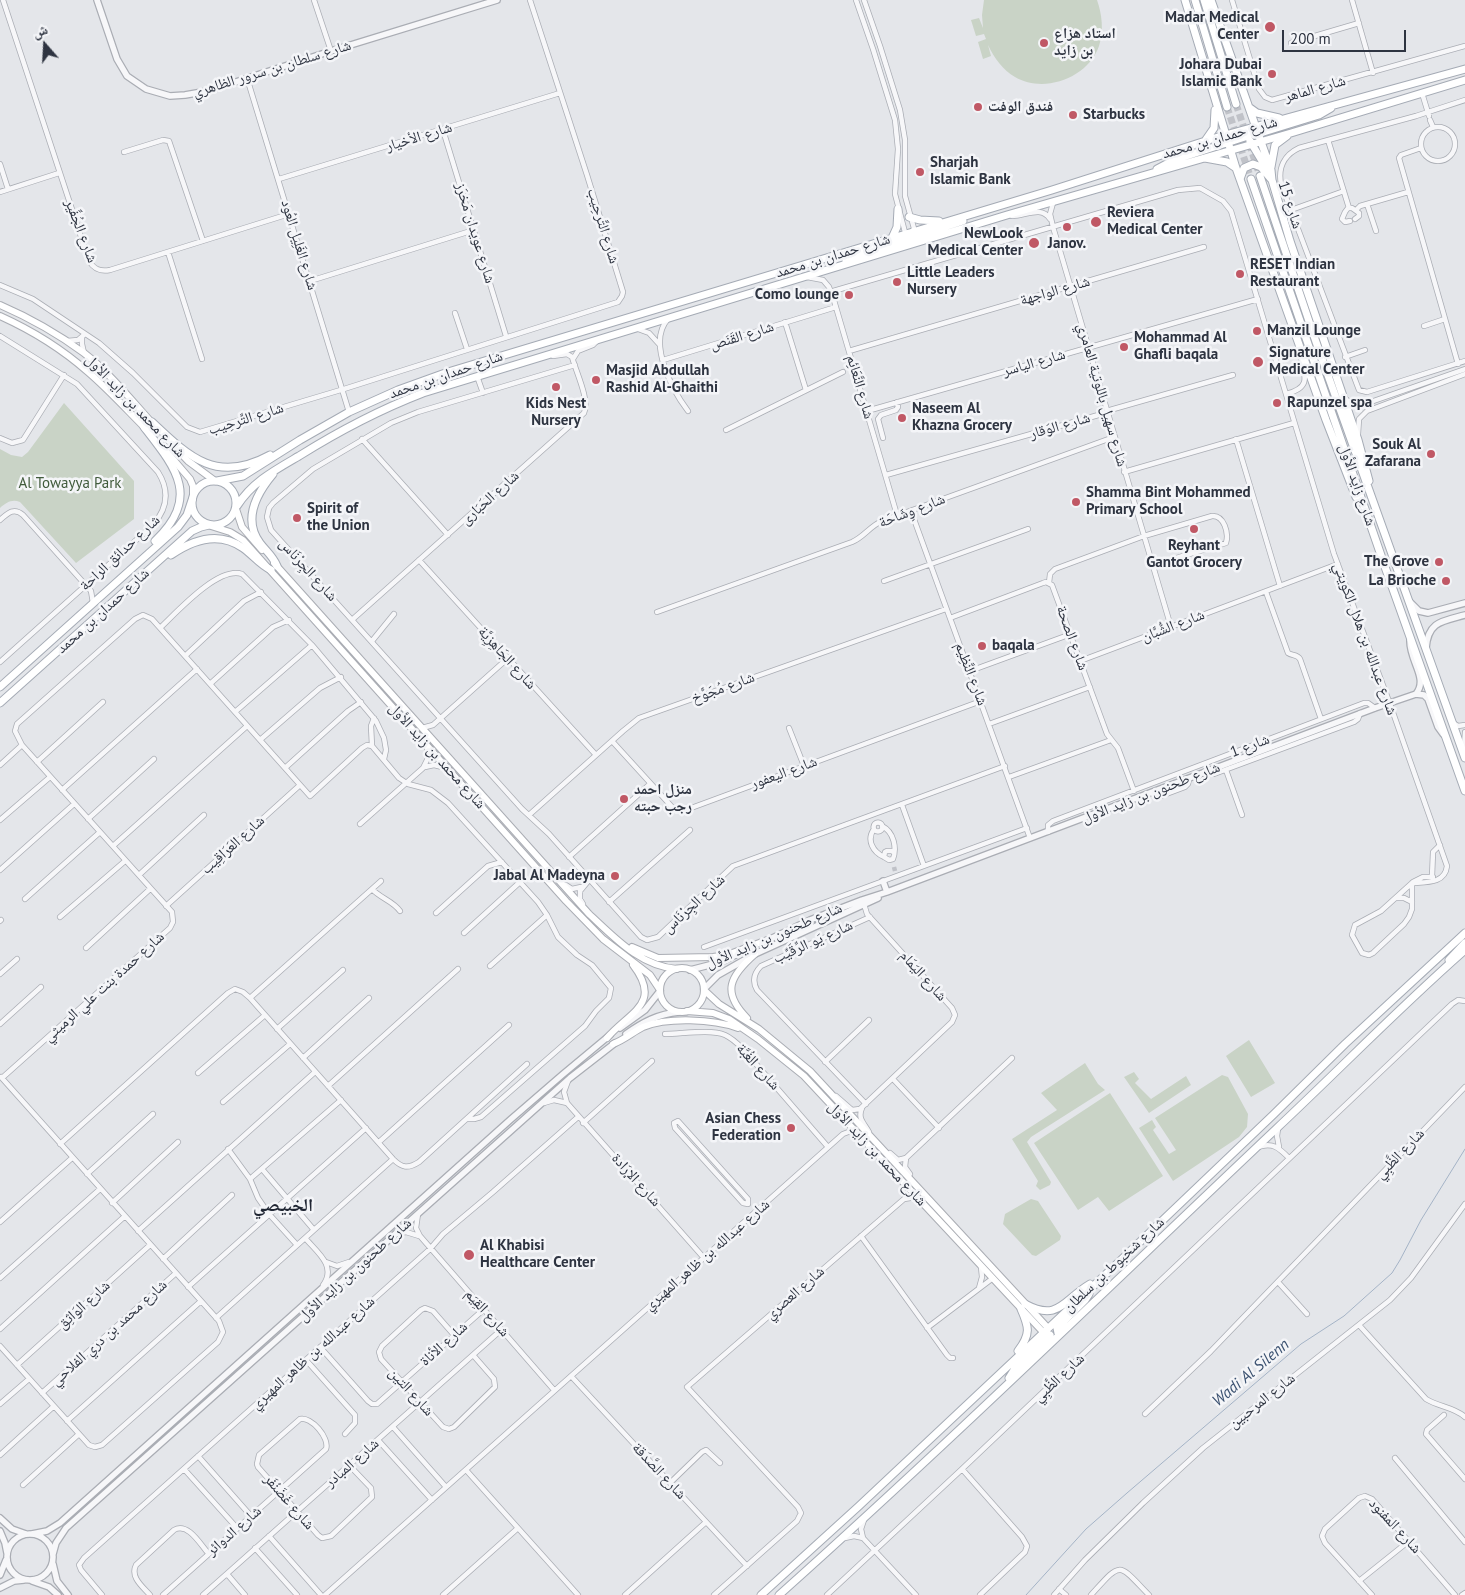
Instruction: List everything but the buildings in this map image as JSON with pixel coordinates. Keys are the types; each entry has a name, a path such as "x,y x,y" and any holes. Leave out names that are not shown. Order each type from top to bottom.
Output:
{"main road":[{"path":"1185,0 1240,180 1377,553 1384,564"},
{"path":"1194,0 1227,107"},
{"path":"1204,0 1236,104"},
{"path":"1211,0 1271,170 1272,180 1290,240 1358,440 1375,508"},
{"name":"شارع حمدان بن محمد","path":"216,481 243,476 349,412 398,390 448,372 892,238 908,240 1053,203 1202,158 1248,139 1285,119 1463,70"},
{"name":"شارع حمدان بن محمد","path":"236,507 251,487 278,468 356,422 423,393 841,266 916,237 947,221 1205,141 1226,135 1291,133 1465,80"},
{"path":"1205,141 1214,128 1215,103"},
{"path":"1248,139 1251,133 1258,134 1319,115 1335,104"},
{"path":"1248,106 1258,113 1285,119"},
{"path":"1271,170 1275,145 1291,133"},
{"path":"1226,135 1237,134 1248,139 1272,180"},
{"path":"1151,173 1174,160 1229,146"},
{"path":"1202,158 1227,162 1236,168"},
{"path":"1240,180 1244,168 1252,164 1261,167 1272,180"},
{"name":"شارع زايد الأول","path":"1260,176 1309,324 1464,757"},
{"name":"شارع زايد الأول","path":"1251,179 1384,564 1465,791"},
{"path":"892,238 897,227 898,209"},
{"path":"916,237 972,218 978,211"},
{"path":"910,216 925,221 947,221"},
{"name":"شارع محمد بن زايد الأول","path":"0,305 42,325 84,353 113,380 188,462 216,481"},
{"name":"شارع محمد بن زايد الأول","path":"0,316 41,338 77,362 107,389 186,472 193,486 193,500"},
{"path":"152,422 182,451 202,462 222,466 254,463 300,440"},
{"path":"136,564 147,549 169,526 178,510 180,501 177,475 144,428"},
{"path":"274,568 273,558 257,537 253,518 256,497 278,468"},
{"path":"216,481 225,484 231,489 235,495 236,507 232,518 227,522 210,525 202,522 196,516 193,500 197,489 202,485 216,481"},
{"name":"شارع حمدان بن محمد","path":"0,687 181,523 187,515 193,500"},
{"name":"شارع محمد بن زايد الأول","path":"236,507 242,527 274,568 425,743 580,916 629,960 650,975 660,991"},
{"name":"شارع حمدان بن محمد","path":"0,703 192,531 210,525"},
{"name":"شارع محمد بن زايد الأول","path":"210,525 230,532 243,540 274,568 422,728 578,903 604,928 647,961 661,967 677,969"},
{"path":"142,575 186,545 213,538 226,540 238,545 274,568"},
{"name":"شارع شخبوط بن سلطان","path":"761,1595 1099,1280 1268,1120 1345,1044 1465,933"},
{"path":"619,941 645,954 665,959 727,955 770,939"},
{"path":"1444,969 1465,943"},
{"name":"شارع شخبوط بن سلطان","path":"779,1595 866,1517 1257,1147 1343,1063 1465,950"},
{"path":"751,1023 736,1006 731,990 735,973 755,954"},
{"path":"1444,969 1465,955"},
{"path":"607,1038 632,1016 643,1000 643,980 629,960"},
{"path":"677,969 690,970 700,977 704,989 702,998 698,1005 687,1011 679,1012 666,1005 660,991 663,979 677,969"},
{"name":"شارع محمد بن زايد الأول","path":"704,989 719,1004 751,1023 802,1064 1018,1295 1023,1306"},
{"name":"شارع محمد بن زايد الأول","path":"687,1011 706,1012 722,1016 748,1032 804,1076 992,1278 1023,1306 1045,1330"},
{"path":"613,1044 643,1028 662,1022 718,1022 748,1032"},
{"path":"992,1278 997,1276 1009,1291 1018,1295"},
{"path":"1002,1371 1027,1339 1028,1327 1023,1306 1042,1311 1056,1310 1081,1290 1099,1280"},
{"path":"1060,1333 1058,1333 1057,1328 1085,1300 1090,1288"},
{"path":"1007,1383 1014,1370 1045,1330 1060,1333"}],"street":[{"name":"شارع الجُفِّير","path":"3,0 89,261 96,269 100,271 110,270 289,214"},
{"name":"شارع سلطان بن سرور الظاهري","path":"97,0 120,67 127,76 146,89 170,96 208,91 497,0"},
{"path":"314,0 331,51"},
{"name":"شارع التَّرحِيب","path":"0,285 33,298 84,335 99,343 114,355 186,427 203,432 614,303 622,296 623,292 588,175 530,0"},
{"path":"856,0 895,120 898,148 894,190 908,240"},
{"path":"864,0 900,110 905,140 905,196 916,237"},
{"name":"شارع الماهر","path":"1232,0 1259,89 1268,99 1280,99 1465,46"},
{"path":"1352,0 1373,73"},
{"path":"1291,43 1358,23"},
{"name":"شارع الغَلِيل العُود","path":"247,78 344,389 349,412"},
{"name":"شارع الأخيار","path":"279,179 560,93"},
{"path":"1422,93 1433,128"},
{"name":"شارع 15","path":"1386,386 1367,392 1360,392 1356,386 1280,180 1281,169 1285,159 1294,150 1429,116 1465,100"},
{"path":"1433,128 1443,128 1451,133 1455,142 1452,152 1445,159 1436,161 1426,157 1421,148 1423,136 1433,128"},
{"name":"شارع عويدان مَخرَز","path":"443,130 506,336"},
{"path":"124,152 163,140 169,141 203,241"},
{"path":"1328,140 1349,208"},
{"path":"1421,148 1399,157 1458,364"},
{"path":"0,164 8,189"},
{"path":"0,192 59,173"},
{"name":"شارع عبدالله بن هلال الكويتي","path":"830,292 1178,190 1195,188 1207,191 1228,206 1238,232 1338,564 1447,866 1445,874 1440,879"},
{"path":"1291,210 1344,191"},
{"path":"1349,208 1356,210 1367,204 1408,192"},
{"name":"شارع سهيل باللوتية العامري","path":"1053,203 1050,212 1051,220 1106,412 1171,627"},
{"path":"1367,204 1376,231"},
{"path":"1349,208 1342,219 1345,222 1353,220 1359,215 1356,210"},
{"path":"1007,216 1041,212 1051,220"},
{"path":"310,280 474,230"},
{"name":"شارع الواجهة","path":"849,351 1204,247"},
{"path":"168,252 202,359"},
{"path":"803,277 823,280 830,292"},
{"name":"شارع النَّعَائِم","path":"830,292 897,515"},
{"name":"شارع الياسر","path":"866,411 1258,299"},
{"name":"شارع القَنَص","path":"663,360 836,307"},
{"path":"456,313 467,349"},
{"path":"668,318 660,333 659,346 677,395 688,411"},
{"path":"1424,326 1445,319"},
{"path":"785,322 806,390"},
{"path":"634,329 649,333 659,346"},
{"path":"65,340 75,341 84,335"},
{"path":"84,335 82,344 84,353"},
{"name":"شارع حدائق الراحة","path":"0,336 64,375 85,391 158,472 163,482 166,496 164,510 153,525 0,662"},
{"path":"548,354 553,356 567,354 573,359 578,351 592,346 598,339"},
{"path":"1286,394 1300,389 1305,380 1297,339"},
{"path":"1345,357 1365,350"},
{"name":"شارع الحَبَارى","path":"353,619 584,413 586,400 573,359"},
{"path":"1389,396 1386,386 1465,361"},
{"name":"شارع الجِرْنَاس","path":"574,365 409,415 391,423 304,476 273,503 269,508 267,517 271,530 641,937 648,940 655,939 734,866 902,805"},
{"path":"1342,392 1348,402 1356,405 1364,404 1465,368"},
{"path":"726,430 843,372"},
{"path":"1358,440 1358,420 1367,411 1465,374"},
{"path":"0,438 12,443 24,440 64,375"},
{"name":"شارع الوَقار","path":"886,475 1233,375"},
{"path":"477,376 483,393"},
{"path":"882,438 878,419 881,415 896,410 898,407 897,402"},
{"path":"1124,472 1294,423"},
{"name":"شارع وِشَاحَة","path":"657,612 852,542 859,539 876,524 897,515 1114,437"},
{"path":"362,439 448,535"},
{"path":"1236,439 1280,586"},
{"name":"شارع النَّظِيم","path":"911,511 1030,838"},
{"path":"0,520 9,512 19,512 91,591 103,594"},
{"path":"950,618 1043,583 1050,583 1050,574 1055,569 1144,536 1215,515 1223,521 1227,538 1226,543 1153,565"},
{"path":"884,581 1028,529"},
{"name":"شارع الجَاهِزِيَّة","path":"419,560 596,755"},
{"name":"شارع الشُّبَّان","path":"1080,661 1338,564"},
{"path":"160,628 210,582 235,572 242,574 312,645 341,677 381,727 386,750 384,759"},
{"name":"شارع الصحة","path":"1050,583 1054,587 1107,734 1118,748 1134,791"},
{"path":"91,591 93,603"},
{"path":"185,656 244,601 261,592"},
{"path":"1266,592 1286,650 1290,655 1296,655 1300,659 1321,719"},
{"path":"1408,600 1417,609 1428,613 1465,603"},
{"name":"شارع مُجَوَّخ","path":"529,815 628,725 643,717 946,609"},
{"path":"372,641 394,614"},
{"path":"1426,650 1429,634 1435,624 1465,615"},
{"path":"166,906 22,745 15,731 17,724 135,618 146,616 152,619 310,796 362,748 367,745 372,746"},
{"path":"210,684 273,627 289,620"},
{"path":"970,672 1071,634"},
{"path":"1410,638 1411,652 1422,682 1416,694 1424,695 1428,699 1438,727 1446,738"},
{"path":"235,712 312,645"},
{"path":"422,728 433,725 507,659"},
{"path":"62,790 197,669"},
{"path":"260,740 320,688 341,677"},
{"path":"989,724 1090,687"},
{"name":"شارع طحنون بن زايد الأول","path":"690,970 726,960 810,920 862,900 1152,793 1360,713 1416,694"},
{"name":"شارع اليعفور","path":"612,741 673,808 683,811 981,701"},
{"path":"37,762 103,702"},
{"path":"285,768 348,711 361,702"},
{"name":"شارع 1","path":"1048,832 1048,825 1053,821 1321,719 1364,703 1375,708"},
{"path":"1205,773 1212,775 1354,722 1358,719 1360,713"},
{"path":"374,718 371,726 372,746 399,778 406,783 426,788 440,796 538,902 558,937 576,956 590,963 611,988 611,996 582,1029 483,1115 474,1120 467,1119"},
{"path":"1452,722 1458,726 1465,725"},
{"path":"429,736 433,725"},
{"path":"113,846 247,726"},
{"path":"789,728 804,766"},
{"path":"1464,757 1463,742 1465,732"},
{"path":"1009,777 1111,740"},
{"path":"360,824 423,768 428,758 425,743"},
{"path":"0,765 22,745"},
{"path":"88,819 154,759"},
{"path":"423,768 434,765 444,766 449,769"},
{"path":"924,866 902,805 1005,766"},
{"path":"1226,770 1242,814"},
{"path":"0,820 50,777"},
{"path":"569,857 650,784"},
{"name":"شارع العَرَاقِيب","path":"166,906 300,785"},
{"path":"0,870 74,804"},
{"path":"139,875 204,815"},
{"path":"892,860 887,860 875,851 871,843 870,836 876,823 880,823 890,833 895,847 892,860 895,871"},
{"path":"704,947 883,880 895,871 924,866 1027,828"},
{"path":"609,902 690,830"},
{"path":"25,899 100,832"},
{"path":"1432,877 1433,852 1440,845"},
{"path":"884,857 887,851 890,850 894,853"},
{"path":"436,914 488,866 494,853"},
{"path":"60,917 125,861"},
{"path":"488,866 502,862"},
{"path":"542,862 550,867 570,888 576,889 590,880"},
{"path":"1412,883 1411,913 1404,924 1373,953 1362,953 1353,938 1353,928 1358,923 1381,911 1412,883 1423,877 1440,879"},
{"path":"1412,883 1432,882 1440,879"},
{"path":"883,880 887,892"},
{"path":"250,998 381,881"},
{"path":"464,933 520,882"},
{"path":"581,887 579,895 582,903 597,917 604,928"},
{"path":"86,948 150,889"},
{"path":"372,889 381,898 395,905 400,910"},
{"name":"شارع طحنون بن زايد الأول","path":"704,989 718,975 755,954 887,892"},
{"path":"1396,898 1404,898 1412,902"},
{"name":"شارع اليَمَام","path":"864,904 870,917 952,1008 955,1015 952,1022 864,1106"},
{"name":"شارع حمدة بنت علي الرميثي","path":"1,1077 170,928 173,922 173,915 166,906"},
{"path":"490,966 547,915"},
{"name":"شارع يَو الرِّقَيِّب","path":"864,1106 757,990 754,982 755,973 765,964 870,917"},
{"path":"0,974 17,959"},
{"path":"328,1086 458,969"},
{"path":"277,1029 343,970"},
{"path":"0,1024 41,987"},
{"path":"60,1144 228,993 235,989 250,998 393,1159 402,1166 410,1167 414,1165 528,1064"},
{"name":"شارع طحنون بن زايد الأول","path":"30,1534 47,1531 60,1523 562,1075 645,1010 660,991"},
{"path":"303,1058 369,998"},
{"name":"شارع الظَّبِي","path":"826,1595 962,1469 1452,1004 1458,1000 1465,1001"},
{"name":"شارع طحنون بن زايد الأول","path":"52,1557 56,1543 66,1528 570,1078 644,1022 664,1014 679,1012"},
{"path":"198,1073 265,1015"},
{"path":"825,1062 868,1020"},
{"path":"379,1142 509,1025"},
{"name":"شارع الغُبَّة","path":"665,1034 714,1033 724,1034 732,1039 828,1147"},
{"path":"223,1102 290,1044"},
{"path":"881,1148 898,1160 906,1158 1012,1058"},
{"path":"584,1123 652,1061"},
{"path":"138,1231 315,1072"},
{"name":"شارع محمد بن دري الفلاحي","path":"1,1077 223,1328 220,1339 102,1445 95,1447 89,1446 17,1365 1,1350"},
{"path":"542,1104 554,1100 567,1103 564,1092 570,1078"},
{"path":"893,1079 939,1128"},
{"name":"شارع الظَّبِي","path":"1145,1414 1210,1352 1465,1087"},
{"path":"832,1094 852,1110 858,1110 864,1106"},
{"path":"250,1179 341,1100"},
{"name":"شارع الإرَادة","path":"567,1103 704,1258"},
{"path":"864,1106 860,1112 860,1118 872,1138"},
{"path":"87,1174 153,1114"},
{"name":"شارع عبدالله بن ظاهر المهيري","path":"102,1595 81,1570 79,1566 81,1561 430,1249 442,1234 578,1117"},
{"path":"843,1134 846,1125 845,1119"},
{"path":"748,1204 748,1199 681,1122 675,1122 675,1128 743,1203 748,1204 756,1212"},
{"path":"1279,1126 1276,1136 1279,1147 1289,1158"},
{"path":"286,1198 366,1128"},
{"path":"843,1134 857,1132"},
{"name":"شارع عبدالله بن ظاهر المهيري","path":"323,1595 843,1134"},
{"path":"112,1203 178,1142"},
{"path":"1257,1147 1267,1144 1279,1147"},
{"path":"228,1149 250,1179 258,1198 269,1214 297,1245"},
{"path":"0,1222 72,1158"},
{"path":"906,1158 904,1163 906,1170 918,1188"},
{"path":"216,1318 393,1159"},
{"path":"262,1169 314,1230"},
{"path":"905,1185 904,1199 917,1197"},
{"path":"0,1278 100,1189"},
{"name":"شارع محمد بن دري الفلاحي","path":"162,1259 232,1195"},
{"name":"شارع محمد بن دري الفلاحي","path":"188,1287 286,1198"},
{"name":"شارع العصري","path":"747,1566 799,1519 801,1513 798,1507 687,1387 904,1199"},
{"name":"شارع المرحبين","path":"1054,1595 1085,1560 1203,1448 1390,1300 1411,1278 1465,1204"},
{"path":"418,1214 416,1223 420,1236"},
{"path":"0,1329 125,1216"},
{"path":"396,1234 406,1232 420,1236"},
{"name":"شارع القِيَم","path":"420,1236 554,1390"},
{"path":"861,1236 948,1356 953,1358"},
{"path":"305,1238 333,1266 342,1266 359,1256"},
{"name":"شارع الوَاثِق","path":"17,1365 150,1245"},
{"path":"317,1294 328,1278 329,1269 326,1261"},
{"path":"979,1288 982,1277 980,1265"},
{"name":"شارع محمد بن دري الفلاحي","path":"42,1393 176,1273"},
{"path":"927,1328 992,1278"},
{"path":"1278,1282 1307,1314"},
{"path":"67,1421 200,1301"},
{"name":"شارع التين","path":"454,1335 430,1309 421,1310 380,1350 381,1359 441,1426 449,1429 454,1427 495,1387 494,1379 473,1356"},
{"name":"شارع الأناة","path":"320,1347 370,1403 379,1403 483,1310"},
{"path":"1359,1325 1426,1399 1437,1405 1456,1410 1465,1417"},
{"name":"شارع المبادر","path":"203,1595 501,1330"},
{"path":"306,1360 356,1414 355,1423 345,1434"},
{"name":"شارع الصَّدَقة","path":"572,1376 747,1566"},
{"name":"شارع محمد بن دري الفلاحي","path":"0,1404 29,1379"},
{"name":"شارع محمد بن دري الفلاحي","path":"0,1455 54,1406"},
{"path":"1444,1415 1428,1429 1426,1434 1465,1479"},
{"name":"شارع غَضَنْفَر","path":"327,1447 328,1442 325,1437 309,1420 302,1418 259,1456 256,1461 258,1467 320,1537 331,1536 372,1497 371,1488 349,1465"},
{"path":"393,1427 446,1487"},
{"path":"23,1485 79,1434"},
{"path":"378,1440 432,1500"},
{"name":"شارع الدوائر","path":"163,1595 327,1447"},
{"path":"670,1483 706,1450 720,1463"},
{"path":"198,1456 251,1516"},
{"path":"1395,1458 1465,1542"},
{"path":"184,1469 237,1528"},
{"path":"962,1469 1022,1537 1027,1546 1025,1552 980,1595"},
{"path":"466,1470 578,1595"},
{"name":"شارع المفنود","path":"1372,1595 1325,1543 1322,1536 1325,1529 1359,1498 1365,1496 1371,1498 1455,1595"},
{"path":"863,1538 862,1525 866,1517"},
{"path":"0,1518 12,1529 40,1536 46,1541 50,1547 57,1581 68,1595"},
{"path":"625,1595 706,1522"},
{"path":"150,1595 135,1578 134,1569 174,1530 179,1528 187,1530 208,1553"},
{"path":"443,1595 518,1528"},
{"path":"0,1531 5,1542 8,1566 12,1572 27,1580 43,1584 58,1595"},
{"path":"0,1575 14,1540 30,1534"},
{"path":"269,1536 323,1595"},
{"path":"842,1539 854,1536 863,1538 916,1595"},
{"path":"1359,1581 1409,1541"},
{"path":"255,1548 297,1595"},
{"path":"0,1588 14,1581 40,1578 48,1570 52,1557"},
{"path":"714,1595 747,1566"},
{"path":"1090,1595 1113,1572 1119,1569 1127,1572 1149,1595"},
{"path":"226,1574 245,1595"},
{"path":"1059,1589 1066,1595"}],"green space":[{"name":"استاد هزاع بن زايد","path":"984,0 1097,0 1102,23 1099,46 1085,67 1064,80 1039,84 1026,82 1007,71 996,59 988,45 991,56 983,59 978,42 986,39 984,34 976,36 971,20 979,18 983,28"},
{"name":"Al Towayya Park","path":"64,403 134,481 134,519 76,563 20,502 10,502 0,508 0,449 11,455 22,457 28,452"},
{"path":"1249,1040 1275,1083 1251,1097 1226,1056"},
{"path":"1085,1063 1098,1084 1105,1090 1031,1137 1027,1142 1051,1182 1050,1185 1040,1190 1036,1186 1038,1181 1012,1139 1057,1110 1041,1093"},
{"path":"1134,1072 1139,1079 1135,1083 1151,1099 1186,1076 1191,1085 1149,1113 1124,1077"},
{"path":"1222,1075 1228,1077 1248,1114 1247,1127 1239,1137 1173,1181 1139,1128 1152,1120 1156,1127 1153,1130 1169,1154 1176,1150 1155,1118"},
{"path":"1110,1093 1163,1176 1109,1211 1098,1197 1078,1210 1034,1143"},
{"path":"1031,1199 1038,1201 1061,1236 1060,1240 1036,1256 1032,1255 1003,1224 1005,1214"}],"waterway":[{"name":"Wadi Al Silenn","path":"1026,1595 1086,1529 1301,1344 1344,1316 1392,1273 1421,1220 1465,1149"}],"tunnel":[{"path":"1236,104 1260,176"},
{"path":"1227,107 1251,179"},
{"path":"894,867 895,871"}],"place":[{"name":"Madar Medical Center","path":"1270,27"},
{"name":"استاد هزاع بن زايد","path":"1044,43"},
{"name":"Johara Dubai Islamic Bank","path":"1272,74"},
{"name":"فندق الوفت","path":"978,107"},
{"name":"Starbucks","path":"1073,115"},
{"name":"Sharjah Islamic Bank","path":"920,172"},
{"name":"Reviera Medical Center","path":"1096,222"},
{"name":"Janov.","path":"1067,227"},
{"name":"NewLook Medical Center","path":"1034,243"},
{"name":"RESET Indian Restaurant","path":"1240,274"},
{"name":"Little Leaders Nursery","path":"897,282"},
{"name":"Como lounge","path":"849,295"},
{"name":"Manzil Lounge","path":"1257,331"},
{"name":"Mohammad Al Ghafli baqala","path":"1124,347"},
{"name":"Signature Medical Center","path":"1258,362"},
{"name":"Masjid Abdullah Rashid Al-Ghaithi","path":"596,380"},
{"name":"Kids Nest Nursery","path":"556,387"},
{"name":"Rapunzel spa","path":"1277,403"},
{"name":"Naseem Al Khazna Grocery","path":"902,418"},
{"name":"Souk Al Zafarana","path":"1431,454"},
{"name":"Shamma Bint Mohammed Primary School","path":"1076,502"},
{"name":"Spirit of the Union","path":"297,518"},
{"name":"Reyhant Gantot Grocery","path":"1194,529"},
{"name":"The Grove","path":"1439,562"},
{"name":"La Brioche","path":"1446,581"},
{"name":"baqala","path":"982,646"},
{"name":"منزل احمد رجب حبته","path":"624,799"},
{"name":"Jabal Al Madeyna","path":"615,876"},
{"name":"Asian Chess Federation","path":"791,1128"},
{"name":"Al Khabisi Healthcare Center","path":"469,1255"}],"district":[{"name":"الخبيصي","path":"283,1206"}]}
